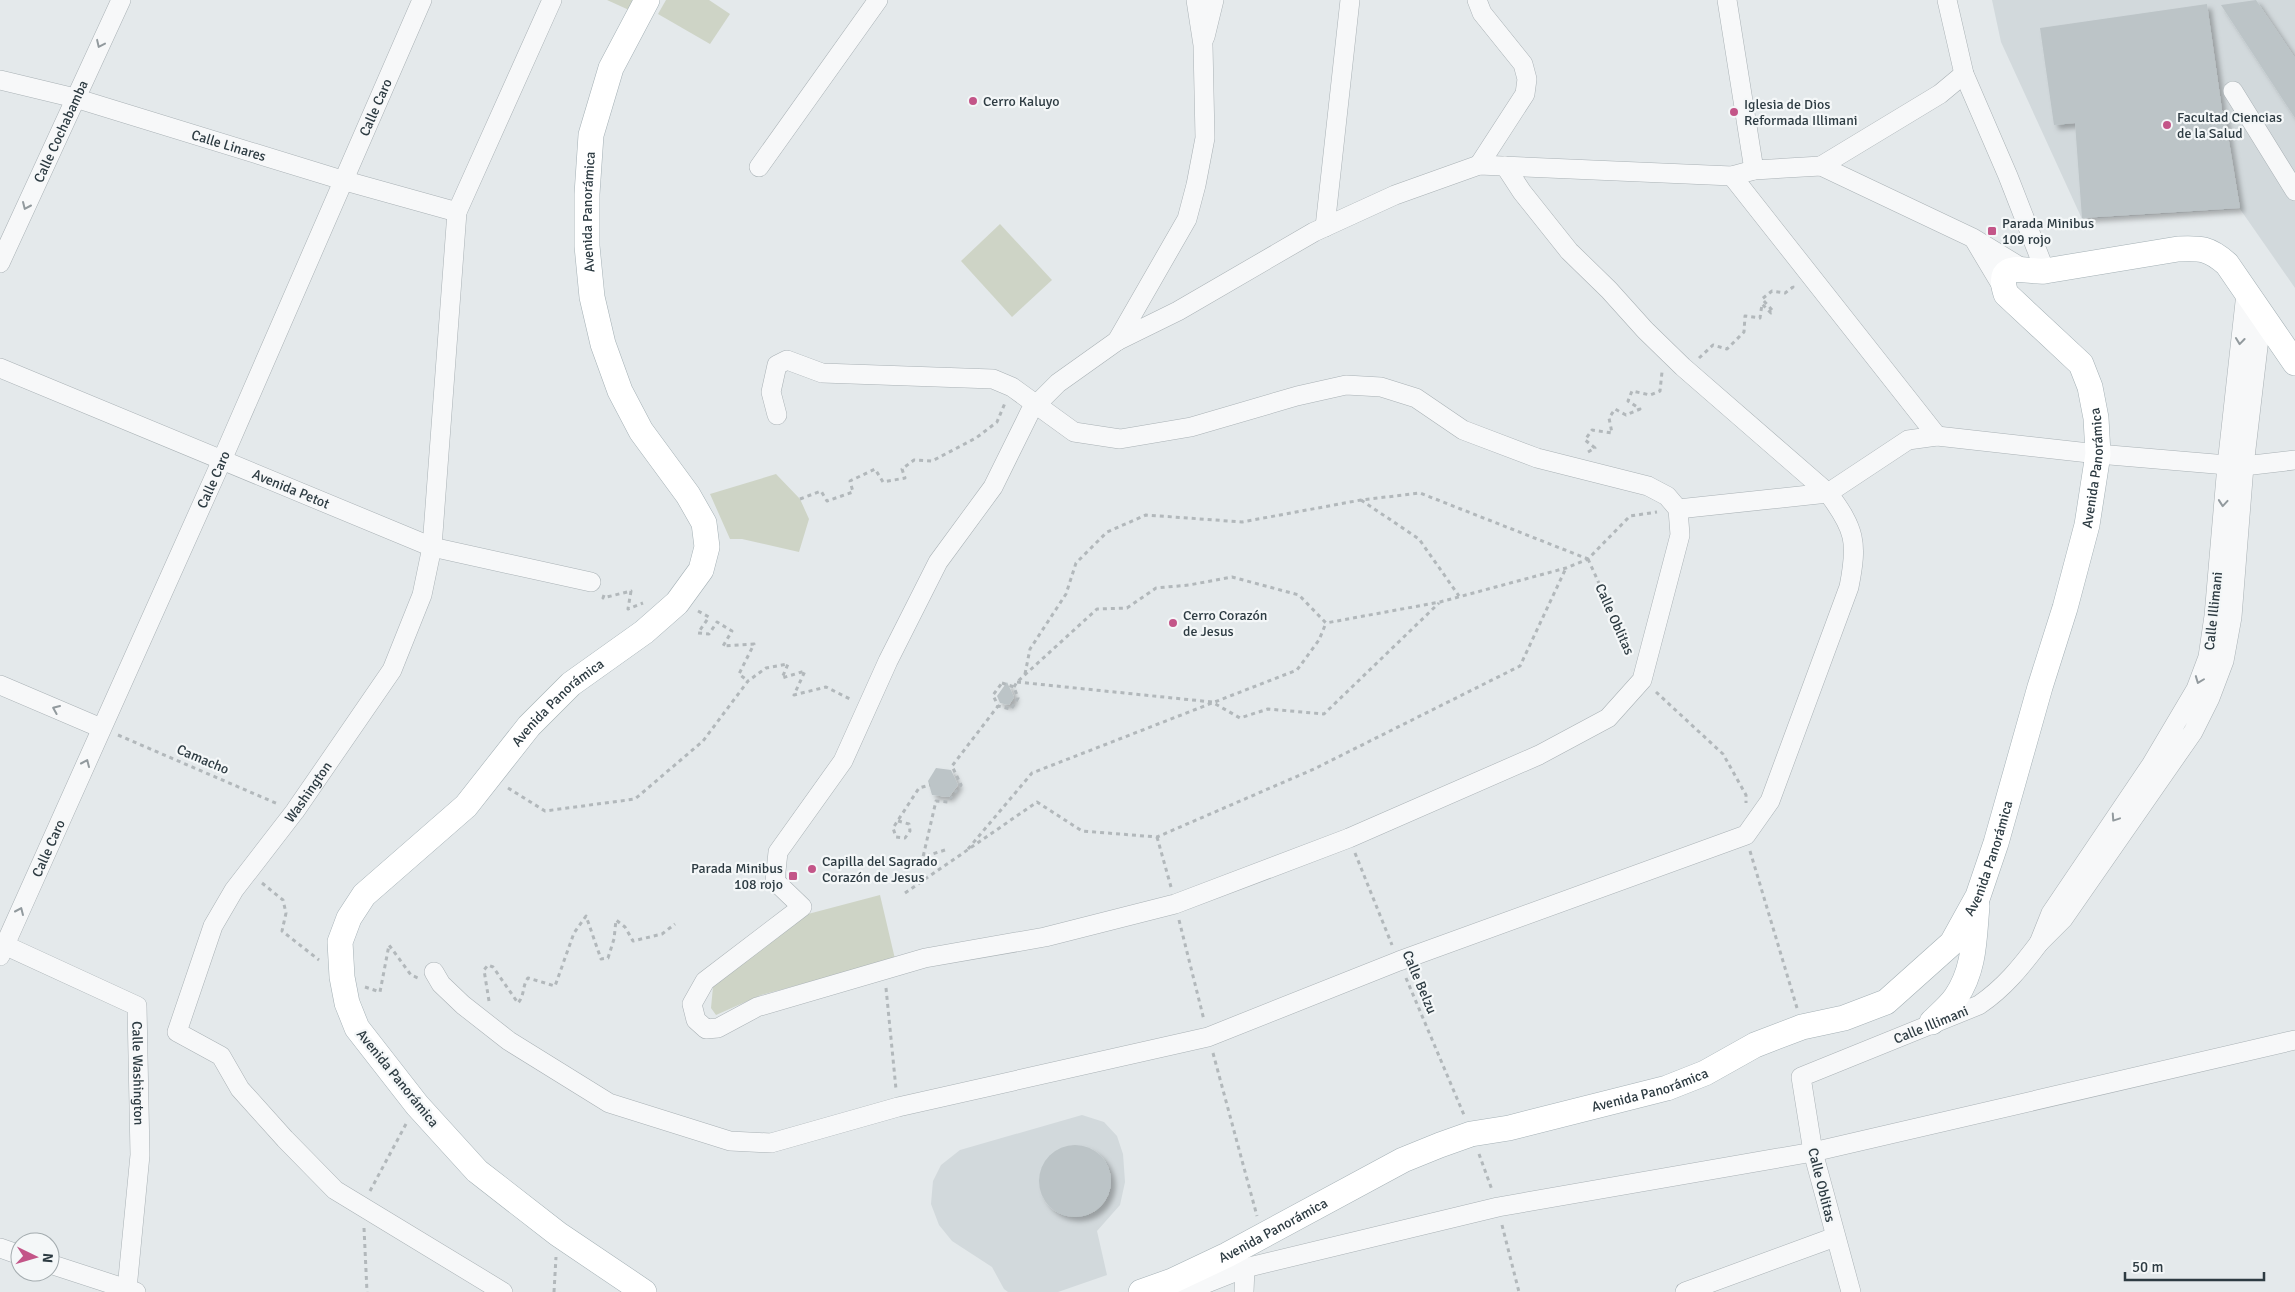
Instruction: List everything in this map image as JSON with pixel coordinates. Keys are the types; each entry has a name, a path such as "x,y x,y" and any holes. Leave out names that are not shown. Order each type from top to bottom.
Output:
{"main road":[{"name":"Avenida Panorámica","path":"644,1292 558,1234 477,1171 417,1104 357,1028 347,1003 342,977 340,942 349,918 364,895 466,806 491,777 528,726 571,684 644,632 677,603 701,570 707,547 704,523 688,495 641,432 620,391 603,344 592,297 587,246 587,194 591,135 611,68 646,0"},
{"path":"2006,294 2003,284 2004,276 2012,269 2034,270 2178,249 2200,248 2212,252 2226,264 2262,313 2295,363"},
{"name":"Avenida Panorámica","path":"1141,1292 1172,1281 1263,1236 1402,1160 1471,1134 1509,1128 1667,1088 1705,1073 1755,1045 1802,1027 1844,1018 1886,1002 1963,944 1996,843 2040,688 2066,608 2087,525 2098,454 2096,418 2090,386 2081,364 2006,294"},
{"name":"Avenida Panorámica","path":"1932,1022 1956,998 1967,977 1972,964 1963,944"}],"street":[{"name":"Calle Cochabamba","path":"0,263 74,98 121,0"},
{"name":"Calle Caro","path":"2,948 222,460 342,180 422,0"},
{"name":"Washington","path":"503,1292 335,1190 285,1140 240,1089 221,1056 177,1032 213,926 234,890 295,811 392,670 422,595 432,547 457,212 552,0"},
{"path":"759,167 878,0"},
{"path":"1117,341 1186,219 1196,185 1205,138 1203,45 1196,0"},
{"path":"1203,45 1214,0"},
{"path":"1325,227 1350,0"},
{"path":"1476,0 1482,13 1523,64 1527,79 1525,94 1479,165"},
{"path":"1727,0 1754,170"},
{"path":"1947,0 1964,74 2001,160 2034,270"},
{"path":"777,415 771,392 777,365 787,360 822,373 993,378 1012,388 1036,405 1074,432 1120,439 1191,427 1297,396 1346,385 1381,387 1416,398 1463,430 1537,458 1648,486 1667,496 1678,509 1680,535 1642,680 1608,718 1539,755 1349,838 1176,904 1045,937 926,958 757,1007 718,1028 706,1029 696,1020 692,1004 705,981 802,907 775,882 778,852 842,761 888,661 938,562 993,487 1031,410 1036,405 1058,383 1117,341 1178,311 1325,227 1395,195 1479,165 1732,176 1754,170 1822,166 1940,94 1964,74"},
{"name":"Calle Linares","path":"0,80 74,98 342,180 457,212"},
{"path":"2233,90 2295,191"},
{"path":"436,974 448,991 509,1041 609,1103 730,1141 771,1143 898,1107 1208,1037 1399,961 1746,835 1770,801 1850,587 1854,564 1854,537 1841,511 1828,493 1683,367 1644,330 1609,290 1569,251 1522,192 1505,166"},
{"path":"1822,166 1973,238 2034,270"},
{"path":"1732,176 1937,436"},
{"path":"1973,238 2006,294"},
{"name":"Calle Illimani","path":"2236,465 2246,292"},
{"name":"Calle Illimani","path":"1801,1077 1932,1022 1978,1005 1996,993 2016,975 2039,943 2051,913 2151,765 2196,689 2208,657 2236,465 2262,313"},
{"name":"Avenida Petot","path":"0,368 432,547 592,582"},
{"path":"1678,509 1828,493 1908,440 1937,436 2098,454 2236,465 2295,460"},
{"path":"0,685 101,728"},
{"name":"Calle Washington","path":"2,948 137,1006 140,1155 131,1290"},
{"path":"1184,1292 1245,1268 1498,1207 1813,1152 2295,1040"},
{"name":"Calle Oblitas","path":"1801,1077 1813,1152 1851,1292"},
{"path":"1684,1292 1835,1236"},
{"path":"60,1267 131,1290"},
{"path":"1244,1292 1245,1268"}],"path":[{"path":"1558,464 1568,463 1595,448 1585,440 1592,430 1612,433 1609,418 1615,409 1626,414 1640,409 1628,401 1632,390 1650,395 1660,391 1662,373 1667,364 1681,371 1683,367 1695,362 1713,345 1727,349 1744,332 1745,316 1760,318 1762,304 1771,313 1773,311 1762,299 1772,291 1785,293 1793,287 1789,277 1791,271 1802,281 1808,274"},
{"path":"800,499 821,491 827,501 853,492 850,481 875,469 883,482 904,478 902,469 914,460 932,461 976,438 997,422 1012,388"},
{"path":"1025,674 1030,649 1066,594 1076,563 1107,532 1146,515 1242,522 1361,500 1420,493 1588,559"},
{"path":"1361,500 1418,539 1459,596"},
{"path":"1326,623 1440,602 1566,568 1588,559 1630,516 1678,509"},
{"name":"Calle Oblitas","path":"1588,559 1642,680"},
{"path":"905,893 1038,802 1082,831 1157,837 1314,769 1520,666 1566,568"},
{"path":"592,582 608,577 603,598 631,591 628,610 650,600 644,608"},
{"path":"1014,686 1098,608 1127,608 1156,588 1189,585 1232,577 1299,595 1326,623"},
{"path":"1017,682 1212,702 1240,718 1268,709 1324,714 1440,602"},
{"path":"677,603 685,616 695,610 709,618 698,633 709,634 717,622 732,631 723,646 754,644 739,674 748,680"},
{"path":"965,852 1032,773 1297,670 1319,640 1326,623"},
{"path":"491,777 545,811 634,799 703,741 748,680 766,668 788,664 782,678 805,672 794,695 826,687 867,707"},
{"path":"998,706 993,695 1002,683 1014,686"},
{"path":"998,706 1011,709 1018,698 1014,686"},
{"path":"945,850 923,857 936,801 948,802 961,785 952,766 998,706"},
{"name":"Camacho","path":"101,728 295,811"},
{"path":"898,821 909,824 910,831 905,838 896,837 893,828 919,788 930,785"},
{"path":"1157,837 1176,904 1208,1037 1263,1236"},
{"name":"Calle Belzu","path":"1349,838 1471,1134"},
{"path":"247,872 283,900 286,913 282,931 342,977 380,992 389,945 411,975 430,983 436,974"},
{"path":"480,1018 488,1018 489,1006 484,970 488,965 493,966 518,1002 523,997 524,984 528,978 555,986 574,933 586,916 601,959 608,958 614,939 616,920 625,927 633,940 662,934 675,924"},
{"path":"884,971 898,1107"},
{"path":"554,1292 558,1234"}],"shaded area":[{"path":"607,0 633,0 629,10"},
{"path":"666,0 709,0 730,14 710,44 658,14"},
{"name":"Facultad Ciencias de la Salud","path":"1992,0 2295,0 2295,288 2240,209 2082,219 2001,42"},
{"path":"1000,224 1052,280 1012,317 961,261"},
{"path":"776,474 800,499 809,519 799,552 742,539 730,539 710,494"},
{"path":"880,895 895,959 761,995 716,1015 711,1008 713,987 778,932 808,914"},
{"path":"1082,1115 1104,1122 1117,1136 1123,1154 1125,1182 1120,1205 1097,1231 1107,1275 1058,1292 1008,1292 1004,1289 992,1267 952,1241 939,1225 931,1204 933,1181 941,1165 960,1150"}],"building":[{"path":"2256,0 2295,58 2295,118 2221,5"},
{"path":"2207,4 2223,117 2225,117 2240,208 2082,218 2075,123 2054,125 2040,28"},
{"path":"1007,682 1014,697 1009,705 1000,703 997,696"},
{"path":"936,768 951,770 958,785 949,797 932,795 928,781"},
{"path":"1075,1145 1095,1151 1105,1161 1111,1181 1105,1201 1095,1211 1075,1217 1055,1211 1045,1201 1039,1181 1045,1161 1055,1151"}],"place":[{"name":"Cerro Kaluyo","path":"973,101"},
{"name":"Iglesia de Dios Reformada Illimani","path":"1734,112"},
{"name":"Facultad Ciencias de la Salud","path":"2167,125"},
{"name":"Parada Minibus 109 rojo","path":"1992,231"},
{"name":"Cerro Corazón de Jesus","path":"1173,623"},
{"name":"Capilla del Sagrado Corazón de Jesus","path":"812,869"},
{"name":"Parada Minibus 108 rojo","path":"793,876"}]}
